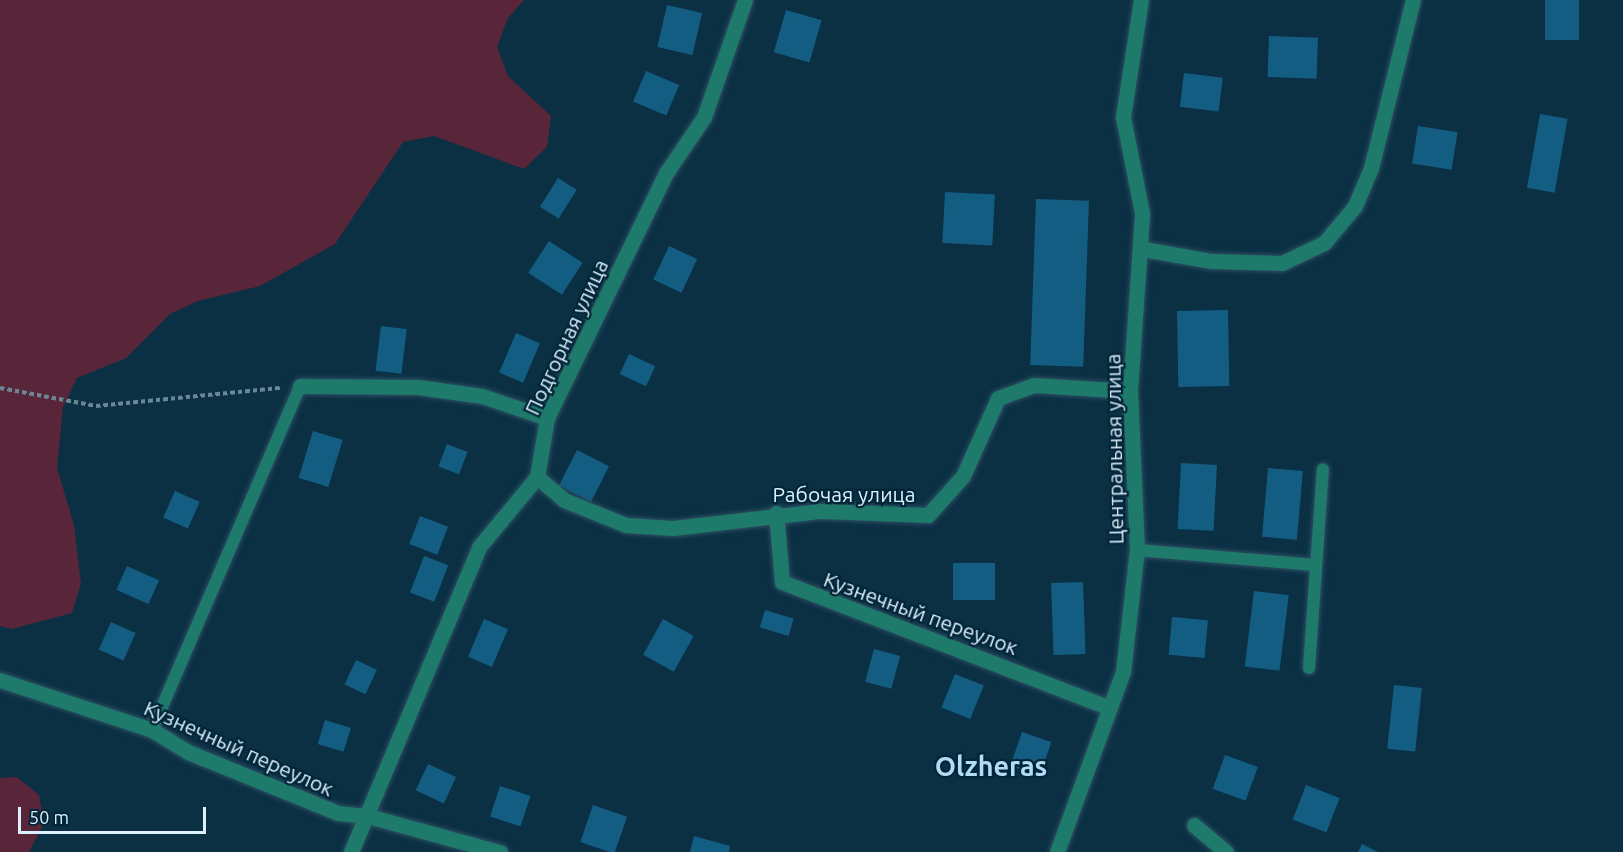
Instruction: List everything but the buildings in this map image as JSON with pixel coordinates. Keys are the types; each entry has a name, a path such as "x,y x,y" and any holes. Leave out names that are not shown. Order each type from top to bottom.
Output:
{"street":[{"name":"Подгорная улица","path":"537,477 547,418 666,173 704,117 745,0"},
{"name":"Центральная улица","path":"1057,852 1123,672 1137,550 1130,391 1143,249 1142,213 1123,117 1142,0"},
{"path":"1143,249 1212,261 1282,263 1324,243 1355,206 1371,168 1413,0"},
{"name":"Рабочая улица","path":"537,477 564,500 626,525 673,528 776,513 928,515 963,476 998,398 1034,385 1130,391"},
{"path":"300,386 418,387 482,396 547,418"},
{"path":"351,852 479,547 537,477"},
{"name":"Кузнечный переулок","path":"776,513 782,582 1110,708"},
{"name":"Кузнечный переулок","path":"0,680 152,730 188,752 300,800 338,813 368,816 500,852"},
{"path":"1194,825 1226,852"}],"lane":[{"path":"152,730 300,386"},
{"path":"1309,668 1323,469"},
{"path":"1137,550 1315,565"}],"path":[{"path":"0,388 96,406 300,386"}],"shaded area":[{"path":"0,0 524,0 508,18 497,47 508,76 551,116 547,147 524,169 434,136 403,142 335,244 260,286 198,301 170,314 126,358 77,378 63,407 57,468 74,525 81,584 72,613 12,629 0,626"},
{"path":"17,777 39,795 44,823 29,852 0,852 0,778"}],"district":[{"name":"Olzheras","path":"991,767"}]}
